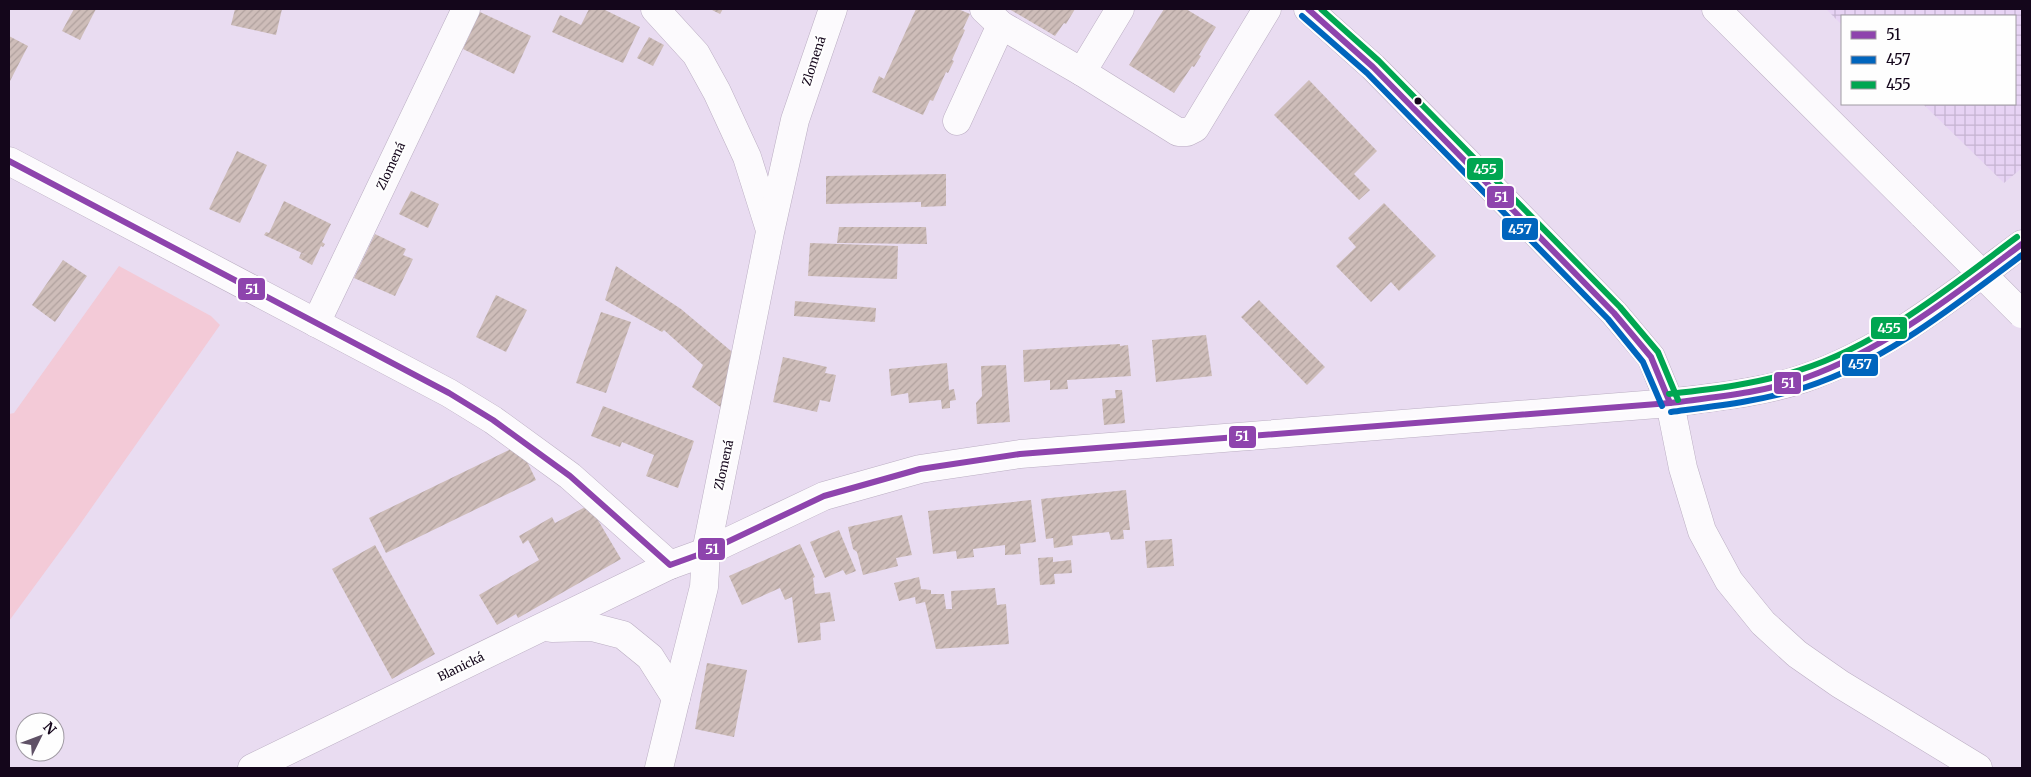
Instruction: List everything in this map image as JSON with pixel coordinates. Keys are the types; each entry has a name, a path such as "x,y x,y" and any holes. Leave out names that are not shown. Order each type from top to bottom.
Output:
{"street":[{"name":"Zlomená","path":"316,323 466,9"},
{"name":"Zlomená","path":"655,9 696,54 717,92 747,158 770,232"},
{"name":"Zlomená","path":"659,768 704,587 706,552 770,232 795,120 832,9"},
{"path":"1082,72 1120,9"},
{"path":"956,121 992,17 1178,132 1187,132 1195,128 1267,9"},
{"path":"1308,9 1373,67 1614,313 1651,357 1670,403 1683,468 1702,532 1729,581 1763,624 1797,654 1840,684 1978,768"},
{"path":"1716,9 2022,314"},
{"path":"9,161 449,393 493,420 570,476 670,565"},
{"name":"Blanická","path":"252,768 670,565 706,552 824,496 920,469 1020,454 1670,403 1754,391 1806,378 1854,356 1904,329 2022,244"},
{"path":"543,628 592,627 623,635 650,657 676,698"}],"shaded area":[{"path":"1826,9 2022,9 2022,168 2004,183 1924,105 2016,105 2016,15 1841,15 1841,24"},
{"path":"119,266 211,316 220,325 78,527 9,621 9,414 14,413"}],"building":[{"path":"74,9 96,9 80,40 62,31"},
{"path":"235,9 282,9 276,35 231,25"},
{"path":"589,9 603,9 640,27 623,63 552,32 560,15 581,25"},
{"path":"710,9 723,9 720,14"},
{"path":"916,9 958,9 970,14 952,60 954,61 948,73 946,72 933,101 930,100 923,115 872,92 879,76 884,79"},
{"path":"1009,9 1075,9 1066,24 1064,23 1055,36"},
{"path":"1164,9 1186,9 1216,27 1194,67 1192,66 1174,93 1129,65"},
{"path":"480,12 531,36 514,74 463,49"},
{"path":"9,36 28,46 9,83"},
{"path":"649,37 664,45 653,66 637,58"},
{"path":"1309,80 1377,151 1354,174 1370,190 1359,200 1274,115"},
{"path":"237,151 267,165 240,223 209,209"},
{"path":"946,174 946,206 921,207 921,202 826,204 826,176"},
{"path":"411,191 439,204 428,228 399,214"},
{"path":"284,201 331,224 322,242 325,244 323,247 321,246 312,265 299,258 301,253 308,256 264,235 266,232 269,233"},
{"path":"1384,203 1436,256 1399,291 1391,282 1371,302 1336,266 1356,247 1348,238"},
{"path":"839,227 926,227 927,244 837,243"},
{"path":"375,234 406,249 403,255 413,259 395,296 354,278"},
{"path":"810,243 898,246 897,279 808,276"},
{"path":"63,260 87,276 55,322 32,305"},
{"path":"616,266 681,309 737,356 726,411 692,387 703,365 664,330 662,332 605,300"},
{"path":"496,295 527,310 506,352 476,337"},
{"path":"1259,300 1325,367 1307,385 1241,317"},
{"path":"795,301 876,308 875,322 794,316"},
{"path":"601,312 631,322 606,393 576,383"},
{"path":"1206,335 1212,376 1156,382 1152,340"},
{"path":"1120,344 1120,346 1128,345 1131,376 1067,380 1068,389 1050,390 1050,380 1024,382 1023,350"},
{"path":"783,357 827,367 825,373 836,375 830,402 820,400 817,412 773,402"},
{"path":"947,363 949,390 954,389 956,400 950,401 950,408 942,409 941,400 909,403 908,393 891,396 889,369"},
{"path":"1006,365 1010,422 977,424 976,403 982,396 981,366"},
{"path":"1115,390 1122,390 1125,423 1104,425 1102,399 1116,398"},
{"path":"603,406 694,441 678,488 646,476 654,455 622,442 620,447 591,436"},
{"path":"519,445 536,480 386,553 369,518"},
{"path":"1126,490 1130,530 1123,530 1124,539 1111,540 1109,532 1072,536 1073,545 1054,548 1053,538 1046,539 1041,499"},
{"path":"1031,500 1036,542 1020,544 1021,554 1005,555 1005,545 973,549 974,557 957,559 956,551 933,554 928,511"},
{"path":"589,505 621,559 518,618 516,614 497,625 479,595 539,560 528,540 523,544 519,536 552,517 555,523"},
{"path":"902,515 912,555 896,558 898,566 863,575 857,552 853,549 848,527"},
{"path":"839,530 856,571 846,575 843,570 825,578 810,542"},
{"path":"1172,539 1174,566 1147,568 1145,541"},
{"path":"800,544 815,577 813,578 815,594 830,592 835,621 820,623 821,640 798,643 792,597 785,600 780,588 742,605 729,576"},
{"path":"375,545 435,654 392,679 332,569"},
{"path":"1053,557 1053,562 1071,560 1072,573 1054,574 1055,584 1040,585 1038,558"},
{"path":"919,577 921,589 931,590 931,594 944,594 946,609 952,609 951,591 995,588 997,605 1006,604 1009,644 936,649 925,602 916,604 915,597 899,601 894,583"},
{"path":"707,663 747,670 734,737 695,729"}],"transit line":[{"name":"51","path":"1308,9 1373,67 1614,313 1651,357 1670,403"},
{"name":"455","path":"1321,9 1379,61 1620,307 1658,352 1678,400"},
{"name":"457","path":"1302,16 1367,73 1608,319 1643,362 1662,406"},
{"name":"51","path":"9,161 449,393 493,420 570,476 670,565 706,552 824,496 920,469 1020,454 1670,403 1738,394 1789,383 1835,366 1891,336 1945,301 2022,244"},
{"name":"455","path":"1669,394 1719,388 1768,379 1830,359 1887,330 1940,294 2017,237"},
{"name":"457","path":"1671,412 1773,396 1836,376 1892,347 1919,330 2022,255"}]}
